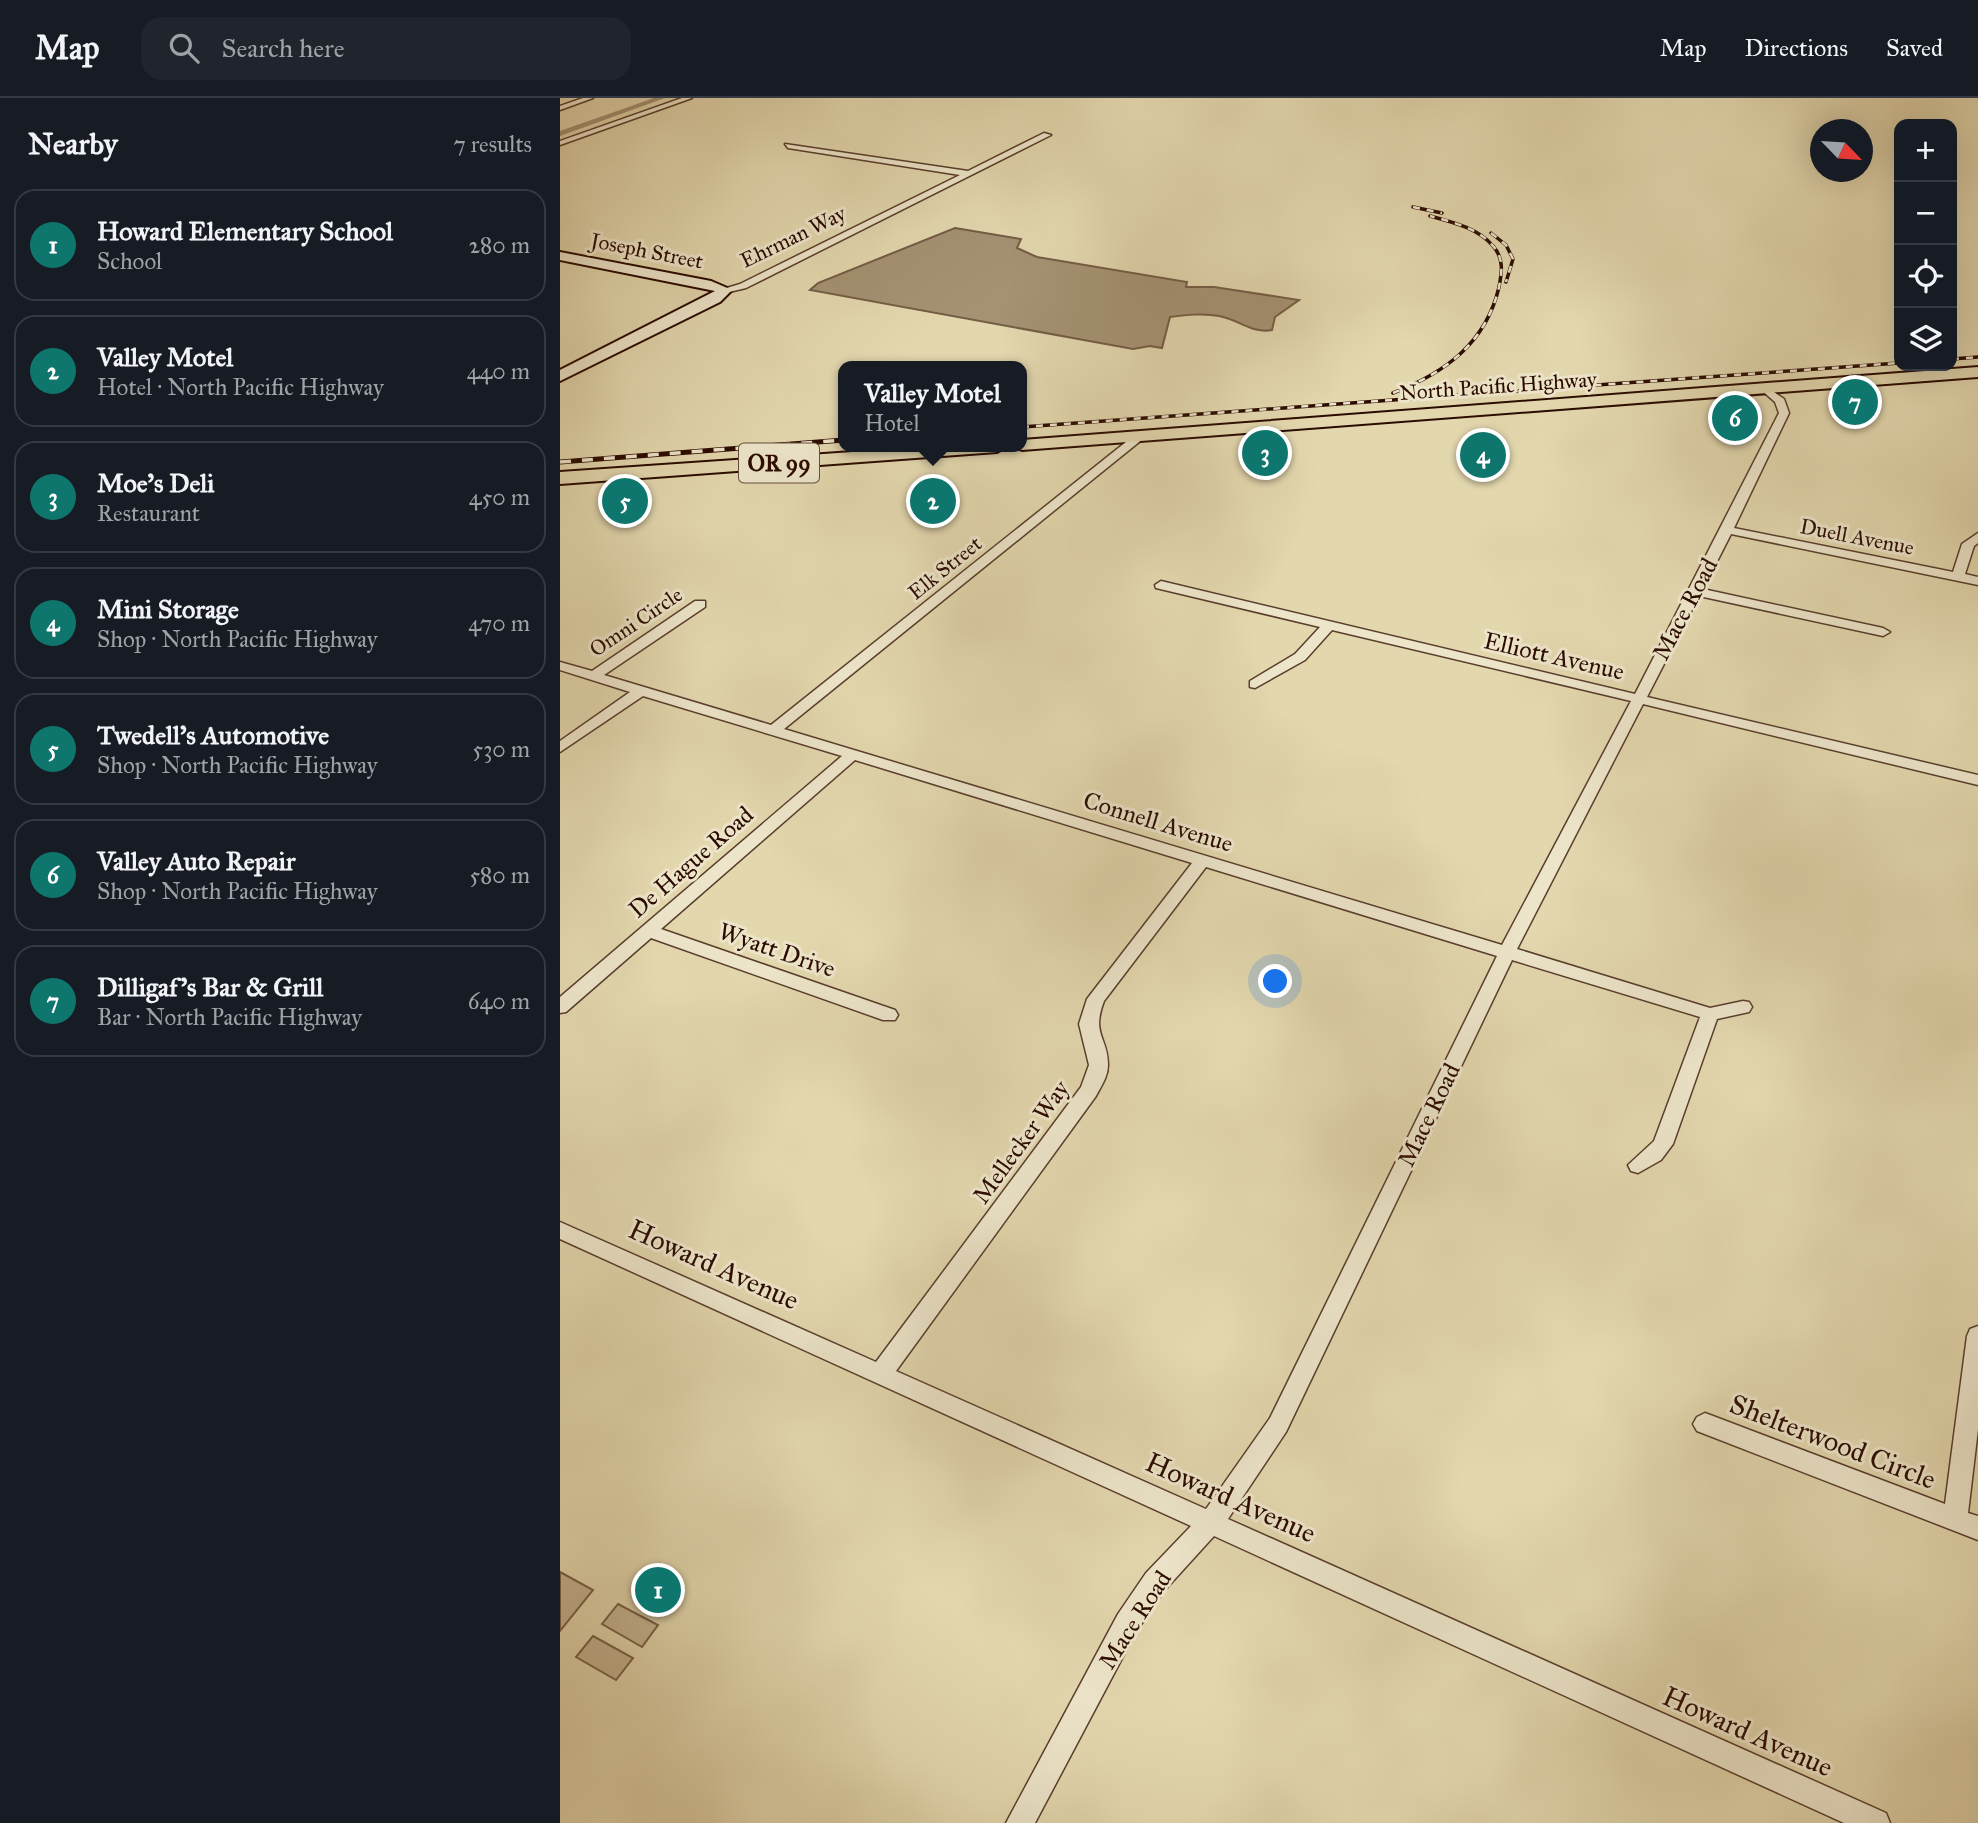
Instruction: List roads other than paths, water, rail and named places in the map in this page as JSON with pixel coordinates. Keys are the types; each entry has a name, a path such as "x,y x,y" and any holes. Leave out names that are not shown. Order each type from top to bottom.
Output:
{"main road":[{"name":"North Pacific Highway","path":"1027,445 1978,372"},
{"name":"OR 99","path":"560,478 927,452"}],"street":[{"path":"560,108 590,98"},
{"path":"560,142 689,98"},
{"name":"Ehrman Way","path":"560,376 715,299 725,290 743,286 1047,135"},
{"path":"788,146 969,174"},
{"name":"Joseph Street","path":"560,256 725,290"},
{"name":"Mace Road","path":"1020,1823 1127,1623 1154,1582 1210,1523 1252,1466 1298,1386 1506,954 1727,530 1784,413 1780,401 1764,388"},
{"name":"Elk Street","path":"774,730 1140,436"},
{"name":"Duell Avenue","path":"1727,530 1978,581"},
{"path":"1958,576 1968,544 1978,537"},
{"name":"Elliott Avenue","path":"1161,585 1978,780"},
{"path":"1695,591 1883,632"},
{"name":"Omni Circle","path":"595,675 701,604"},
{"path":"1255,684 1300,657 1328,625"},
{"name":"Connell Avenue","path":"560,666 1710,1014 1743,1007"},
{"path":"560,748 643,689"},
{"name":"De Hague Road","path":"560,1007 853,754"},
{"name":"Mellecker Way","path":"881,1373 1089,1091 1097,1074 1096,1056 1087,1032 1087,1016 1096,999 1202,861"},
{"name":"Wyatt Drive","path":"649,931 889,1015"},
{"path":"1638,1165 1654,1155 1663,1144 1710,1014"},
{"name":"Howard Avenue","path":"560,1230 1876,1823"},
{"path":"1955,1519 1978,1336"},
{"name":"Shelterwood Circle","path":"1705,1424 1978,1528"}],"waterway":[{"path":"560,134 661,98"}],"railway":[{"path":"1413,207 1442,213"},
{"path":"1393,393 1430,376 1461,354 1484,324 1499,287 1501,260 1493,246 1472,230 1430,216"},
{"path":"1491,233 1506,245 1513,259 1506,282"},
{"path":"1957,359 1978,357"},
{"path":"1027,427 1894,363"},
{"path":"560,462 838,440"}],"place":[{"name":"Dilligaf's Bar & Grill","path":"1855,402"},
{"name":"Valley Auto Repair","path":"1735,418"},
{"name":"Moe's Deli","path":"1265,453"},
{"name":"Mini Storage","path":"1483,455"},
{"name":"Twedell's Automotive","path":"625,501"},
{"name":"Valley Motel","path":"933,501"},
{"name":"Howard Elementary School","path":"658,1590"}]}
